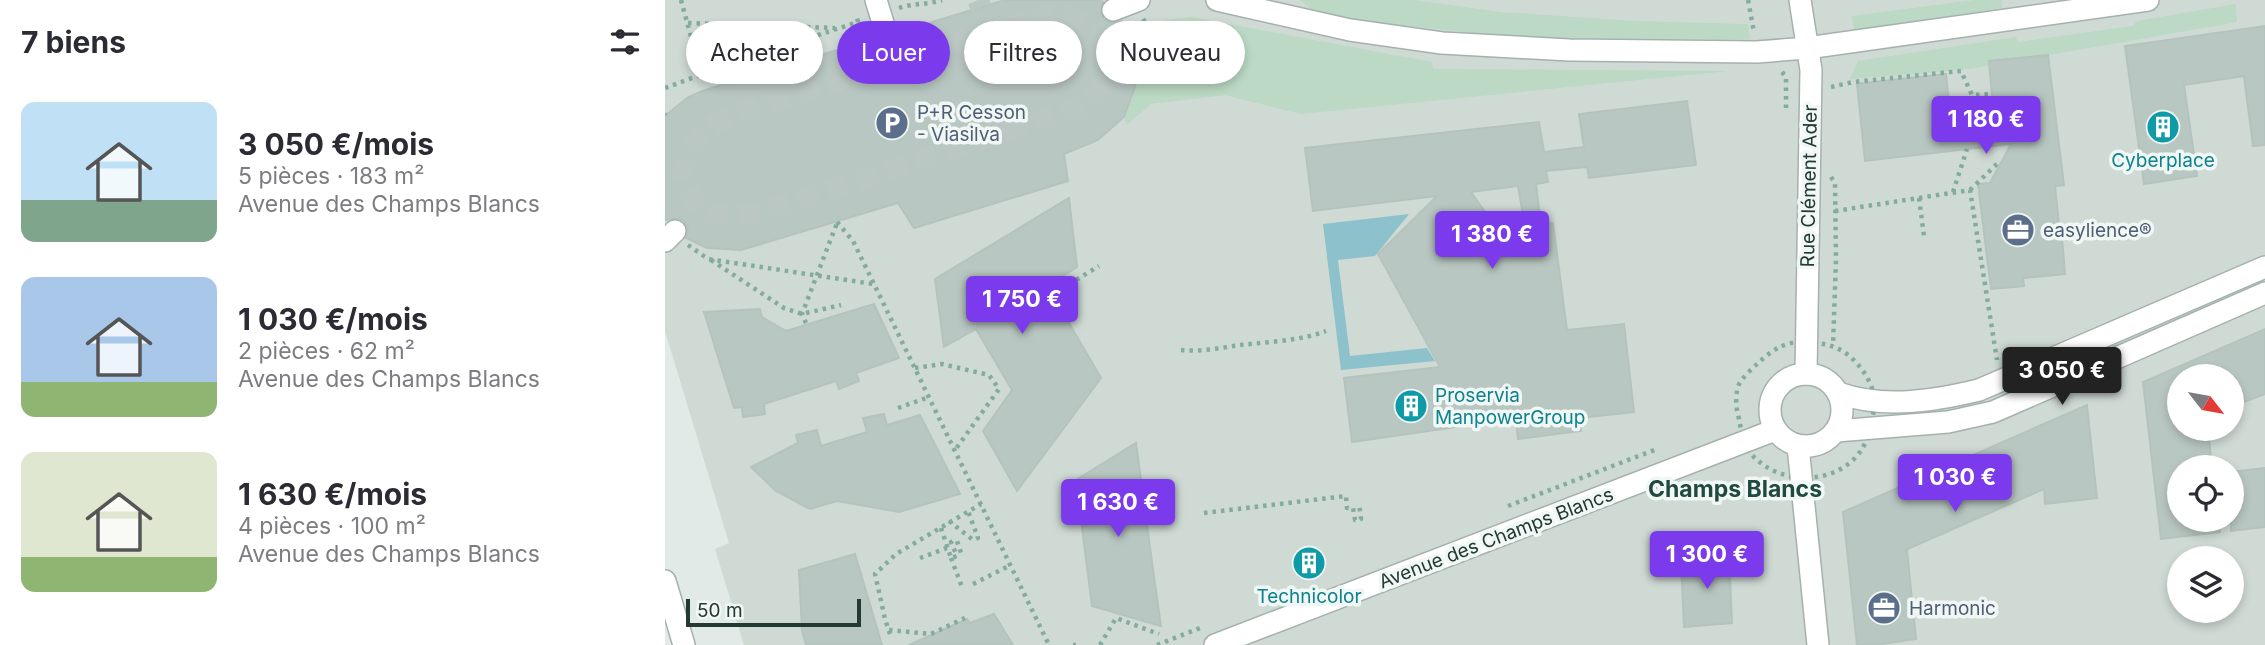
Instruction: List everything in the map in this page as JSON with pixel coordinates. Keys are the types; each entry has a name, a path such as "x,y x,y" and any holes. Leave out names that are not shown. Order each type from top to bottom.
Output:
{"street":[{"path":"876,0 882,21"},
{"path":"1217,0 1350,30 1442,43 1569,50 1757,52 1807,48 2148,0"},
{"name":"Rue Clément Ader","path":"1800,0 1811,70 1805,374"},
{"path":"1113,10 1136,1"},
{"path":"1838,393 1875,402 1938,400 1979,390 2265,267"},
{"path":"1836,432 1842,409 1838,393 1821,377 1805,374 1790,377 1777,387 1769,410 1775,430 1785,440 1798,446 1819,444 1836,432 1948,422 1993,412 2060,385 2265,293"},
{"name":"Avenue des Champs Blancs","path":"1215,645 1775,430"},
{"path":"1798,446 1818,645"},
{"path":"665,581 684,645"}],"path":[{"path":"681,0 687,21"},
{"path":"1136,1 1145,21"},
{"path":"855,11 858,21"},
{"name":"Rue Clément Ader","path":"1779,67 1786,77 1786,115"},
{"path":"1831,87 1853,82 1961,71 1972,94 1992,94"},
{"path":"665,88 686,80"},
{"path":"1953,192 1967,149"},
{"path":"1835,211 1970,190 2000,161"},
{"name":"Rue Clément Ader","path":"1833,346 1835,183"},
{"path":"1970,190 2001,381"},
{"path":"1919,198 1924,236"},
{"path":"801,314 837,222 853,242 1049,645"},
{"path":"670,236 784,308 801,314 841,305"},
{"path":"708,258 874,284"},
{"path":"1040,302 1099,266"},
{"path":"801,314 806,323"},
{"path":"1181,350 1192,351 1313,336 1326,331"},
{"path":"1805,341 1833,346 1859,366 1870,382 1875,402 1863,450 1851,463 1820,478 1780,474 1752,456 1745,441 1736,405 1738,384 1770,352 1785,343 1805,341"},
{"path":"915,368 941,364 989,375 999,389 955,450"},
{"path":"898,408 929,397"},
{"path":"1204,513 1346,496 1347,508 1353,508 1355,520 1361,519 1359,503"},
{"path":"965,618 943,625 931,634 890,632 875,574 896,554 981,504"},
{"path":"949,521 973,540 978,538 968,511"},
{"path":"941,528 962,587"},
{"path":"951,558 957,556 951,542 957,541 961,553"},
{"path":"920,558 947,548"},
{"path":"973,584 1011,565"},
{"path":"1100,645 1116,618 1159,634"}],"shaded area":[{"path":"665,0 2265,0 2265,645 744,645 715,549 729,543 665,331"}],"green space":[{"path":"1300,0 1413,0 1501,12 1634,21 1748,24 1750,39 1536,38 1483,34 1363,21 1311,9"},
{"path":"1974,0 2002,0 2002,8 1854,30 1852,16"},
{"path":"2236,4 2237,22 1969,69 1850,79 1858,61 2016,37 2018,42 2132,26 2137,21"},
{"path":"1191,17 1212,21 1160,21"},
{"path":"1245,27 1432,62 1433,69 1729,71 1301,114 1225,95 1151,104 1127,125 1124,117 1136,84 1245,84"}],"water":[{"path":"1409,214 1375,256 1338,260 1350,356 1427,348 1435,361 1341,370 1323,224"}],"building":[{"name":"P+R Cesson - Viasilva","path":"1005,0 1101,0 1101,14 1107,21 1096,21 1096,84 1136,84 1124,117 1098,140 1064,154 1068,181 914,228 898,203 741,250 707,248 686,238 688,228 684,221 678,218 665,220 665,116 687,98 725,84 823,84 823,54 837,50 837,84 950,84 950,21 935,21"},
{"name":"Cyberplace","path":"2265,26 2265,145 2253,146 2244,76 2184,85 2197,176 2144,184 2125,46"},
{"path":"2048,55 2064,185 2055,186 2065,274 2023,278 2024,286 1991,289 1978,184 1990,183 2011,144 1865,161 1857,84 1946,74 1950,111 1993,106 1989,61"},
{"path":"1687,101 1696,165 1589,178 1587,167 1546,171 1548,182 1536,184 1541,224 1553,223 1567,330 1624,324 1634,412 1579,418 1581,431 1518,439 1515,410 1476,415 1477,424 1352,442 1344,378 1440,367 1378,254 1437,196 1313,211 1305,148 1539,122 1544,152 1584,147 1579,114","holes":["1518,186 1525,227 1490,233 1487,215 1471,192"]},
{"path":"1069,198 1077,267 1025,300 1062,321 1066,318 1101,378 1017,491 983,431 1012,390 976,329 944,347 935,279"},
{"path":"874,304 899,358 856,373 859,381 839,389 836,381 764,404 765,414 743,417 742,407 734,408 704,312 760,309 762,317 786,331"},
{"path":"2265,329 2265,394 2244,402 2244,364 2184,364"},
{"path":"2167,372 2167,441 2209,441 2211,455 2167,455 2167,532 2220,532 2161,539 2143,382"},
{"path":"2087,405 2097,498 2045,504 2044,489 1903,551 1907,550 1916,639 1857,645 1843,512"},
{"path":"884,414 887,425 920,415 960,494 899,512 837,501 810,509 776,491 751,467 798,443 796,435 817,430 821,446 867,432 863,418"},
{"path":"1136,443 1161,626 1092,606 1076,480"},
{"path":"2265,468 2265,527 2244,529 2244,470"},
{"path":"855,554 882,645 806,645 802,630 799,570"},
{"path":"1729,555 1732,623 1684,627 1681,560"},
{"path":"994,614 1013,645 909,645 967,619 970,623"}],"tunnel":[{"path":"978,0 981,7"},
{"path":"1065,14 1095,31 1104,40 1109,51 1110,62 1106,75 1088,104 762,212 742,215 708,212 697,204 686,186 685,164 689,154 702,135 721,120 937,48 1044,16 1065,14"}],"place":[{"name":"P+R Cesson - Viasilva","path":"892,123"},
{"name":"Cyberplace","path":"2163,127"},
{"name":"easylience®","path":"2018,230"},
{"name":"Proservia ManpowerGroup","path":"1411,406"},
{"name":"Technicolor","path":"1309,563"},
{"name":"Harmonic","path":"1884,608"}],"district":[{"name":"Champs Blancs","path":"1735,489"}]}
